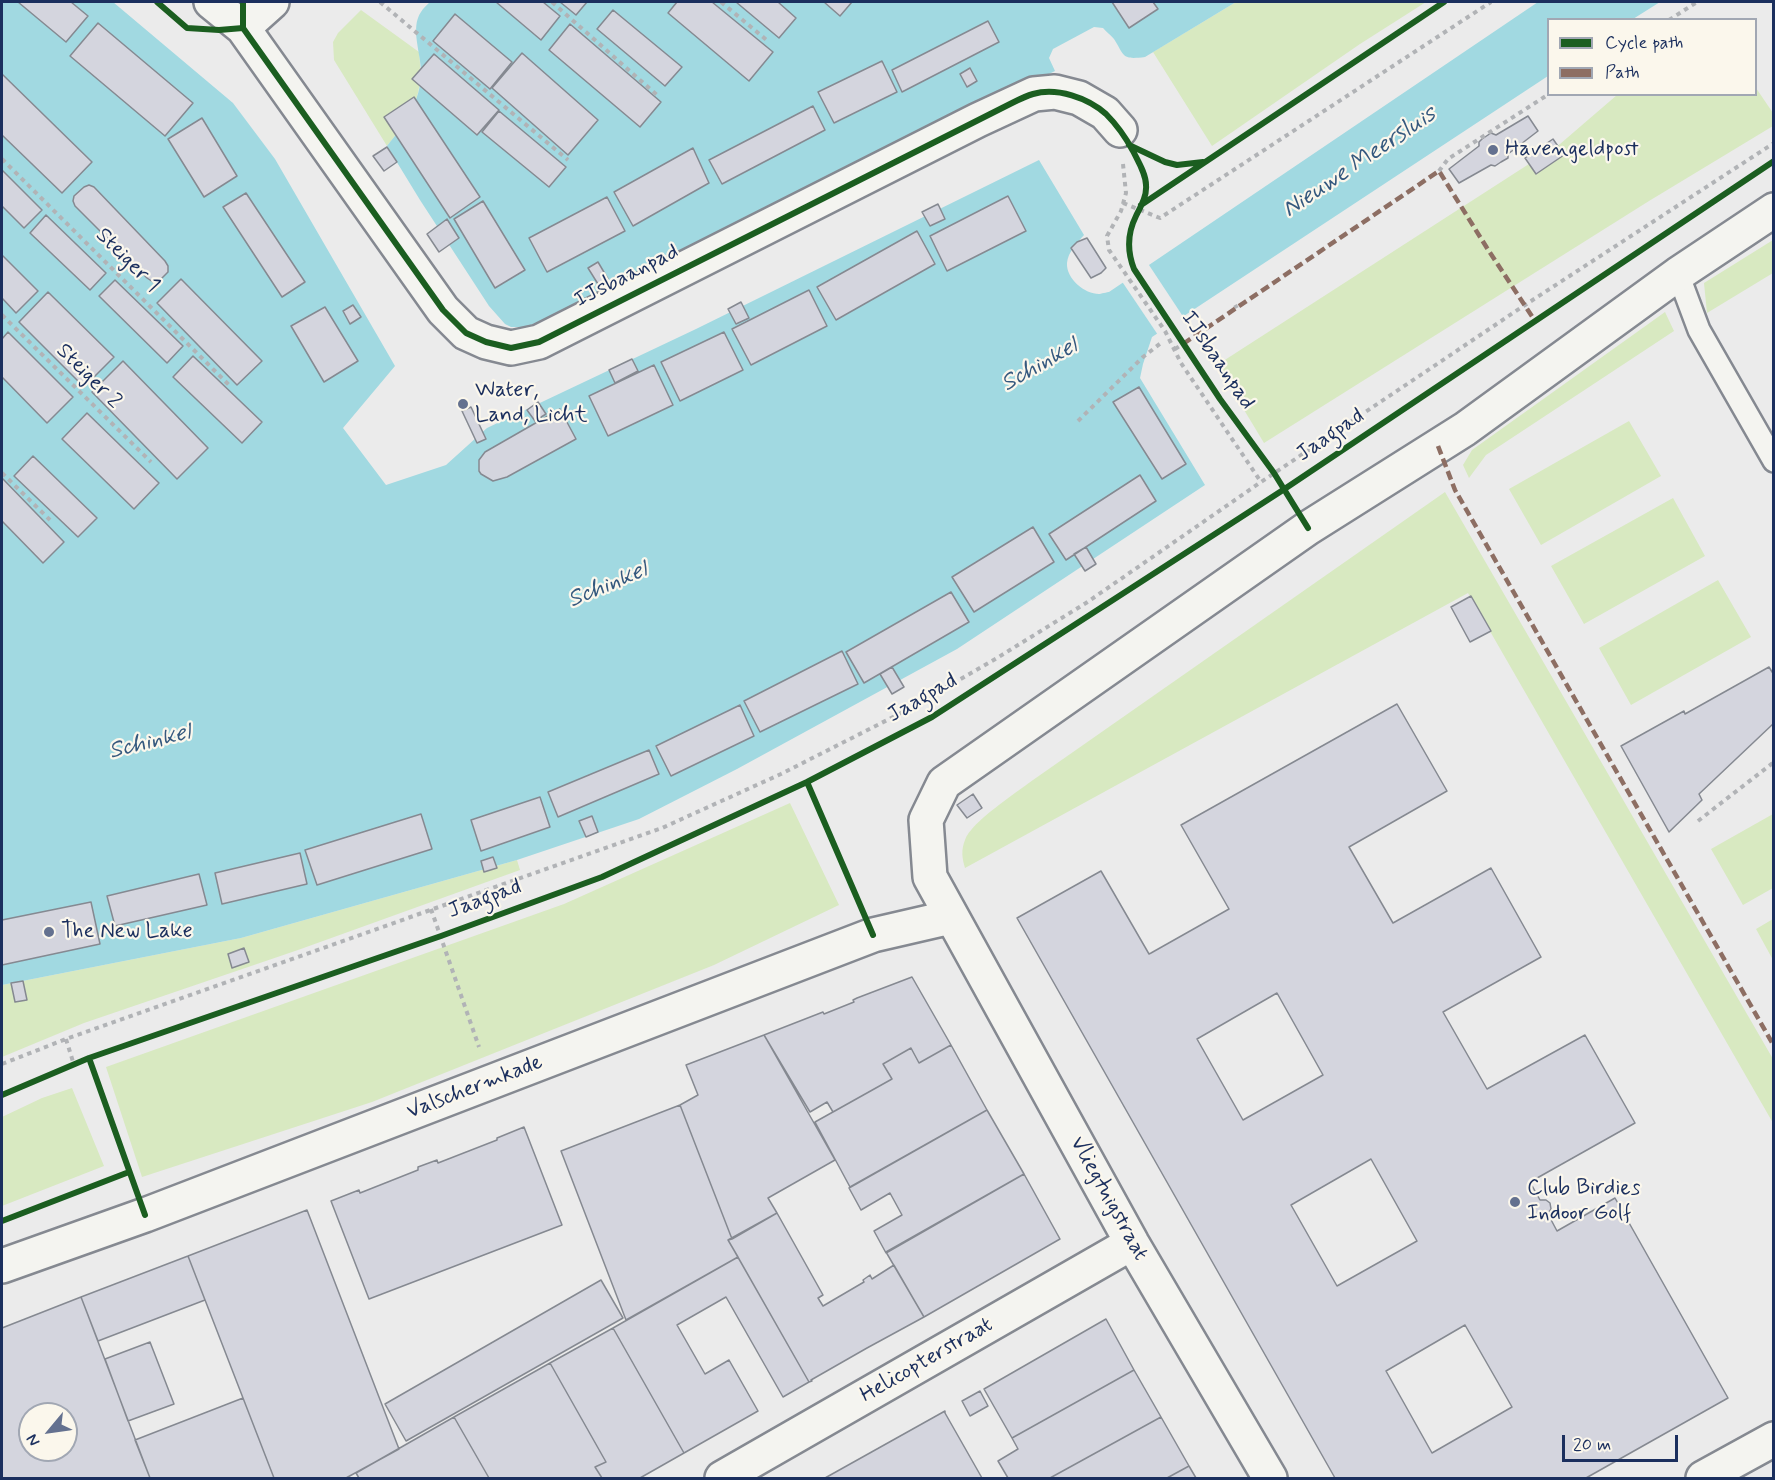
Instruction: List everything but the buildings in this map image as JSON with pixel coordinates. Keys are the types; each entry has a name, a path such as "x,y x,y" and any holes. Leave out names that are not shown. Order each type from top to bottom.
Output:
{"street":[{"name":"IJsbaanpad","path":"211,2 243,28 443,310 466,333 486,342 511,348 539,342 994,112 1034,94 1055,92 1079,98 1105,113 1120,130"},
{"path":"243,28 272,2"},
{"path":"951,917 930,877 926,820 944,783 1308,528 1465,429 1678,274 1773,210"},
{"name":"Valschermkade","path":"2,1266 145,1215 873,935 951,917"},
{"name":"Vliegtuigstraat","path":"951,917 1132,1243 1270,1479"},
{"name":"Helicopterstraat","path":"722,1479 1132,1243"},
{"path":"1703,1479 1773,1439"}],"lane":[{"path":"1678,274 1700,330 1773,461"}],"path":[{"path":"380,2 568,160"},
{"path":"552,2 658,96"},
{"path":"722,2 769,42"},
{"path":"1261,482 1181,363 1165,331 1109,250 1107,236 1123,203 1140,207 1160,218 1491,2"},
{"path":"1672,18 1697,2"},
{"path":"1439,171 1448,159 1547,96"},
{"path":"2,1064 66,1039 662,828 781,774 905,711 1086,603 1274,473 1773,143"},
{"path":"1134,219 1140,207"},
{"path":"1078,421 1161,342"},
{"path":"1175,349 1182,342"},
{"path":"1267,464 1279,482"},
{"path":"2,473 50,520"},
{"path":"1698,821 1773,762"},
{"path":"431,909 491,1082"},
{"path":"66,1039 74,1065"},
{"path":"63,1069 82,1061"}],"green space":[{"path":"1236,2 1426,2 1360,44 1212,146 1153,52"},
{"path":"361,10 419,52 420,80 415,103 387,146 334,60 333,42 338,33"},
{"path":"1757,89 1773,113 1773,126 1649,201 1264,443 1217,365 1560,144 1616,96 1757,96"},
{"path":"1773,240 1773,273 1707,313 1704,283"},
{"path":"1665,312 1674,331 1486,455 1469,478 1463,465 1472,450"},
{"path":"1629,421 1661,476 1541,545 1509,489"},
{"path":"1445,492 1773,1059 1773,1123 1468,593 965,868 962,854 965,840 976,825 995,808"},
{"path":"1673,498 1705,556 1584,624 1551,566"},
{"path":"1718,580 1751,637 1631,705 1599,648"},
{"path":"790,803 839,905 714,965 372,1102 142,1177 106,1067 564,904"},
{"path":"1773,814 1773,888 1743,905 1711,849"},
{"path":"517,860 520,870 298,950 84,1023 2,1057 2,985 241,938"},
{"path":"1773,919 1773,960 1756,929"},
{"path":"72,1088 104,1166 2,1206 2,1117 42,1098"}],"water":[{"path":"2,2 113,2 233,103 275,159 395,366 343,428 386,485 446,465 487,428 696,329 1039,160 1084,235 1069,255 1067,263 1070,275 1077,284 1088,291 1099,294 1109,292 1538,2 1660,2 1635,18 1547,18 1547,77 1152,337 1140,378 1205,485 957,649 737,769 639,819 517,860 241,938 2,985"},
{"path":"430,2 1236,2 1145,57 1125,56 1114,39 1103,28 1094,27 1053,49 1049,58 1055,71 612,290 526,327 511,327 505,324 489,306 387,146 406,121 418,93 421,65 416,25 422,11"}],"pier":[{"path":"1147,262 1184,318 1158,335 1121,280"}],"marked path":[{"path":"1183,344 1439,171 1535,321"},
{"path":"1438,446 1455,490 1774,1046"}],"cycle path":[{"path":"157,2 187,28 219,30 243,28"},
{"path":"243,2 243,28 443,310 466,333 486,342 511,348 539,342 1025,97 1042,92 1052,92 1072,95 1090,103 1106,114 1121,132 1145,176 1145,197 1133,223 1130,236 1129,249 1134,269 1220,399 1274,473 1308,528"},
{"path":"1141,205 1444,2"},
{"path":"1129,145 1165,162 1177,165 1203,162"},
{"name":"Jaagpad","path":"2,1095 89,1058 441,936 602,877 807,782 932,717 1283,490 1774,161"},
{"path":"807,782 873,935"},
{"path":"89,1058 145,1215"},
{"path":"2,1221 129,1172"}],"place":[{"name":"Havengeldpost","path":"1493,150"},
{"name":"Water, Land, Licht","path":"463,404"},
{"name":"The New Lake","path":"49,932"},
{"name":"Club Birdies Indoor Golf","path":"1515,1202"}],"water label":[{"name":"Nieuwe Meersluis","path":"1360,163"},
{"name":"Schinkel","path":"1040,366"},
{"name":"Schinkel","path":"608,586"},
{"name":"Schinkel","path":"150,743"}]}
